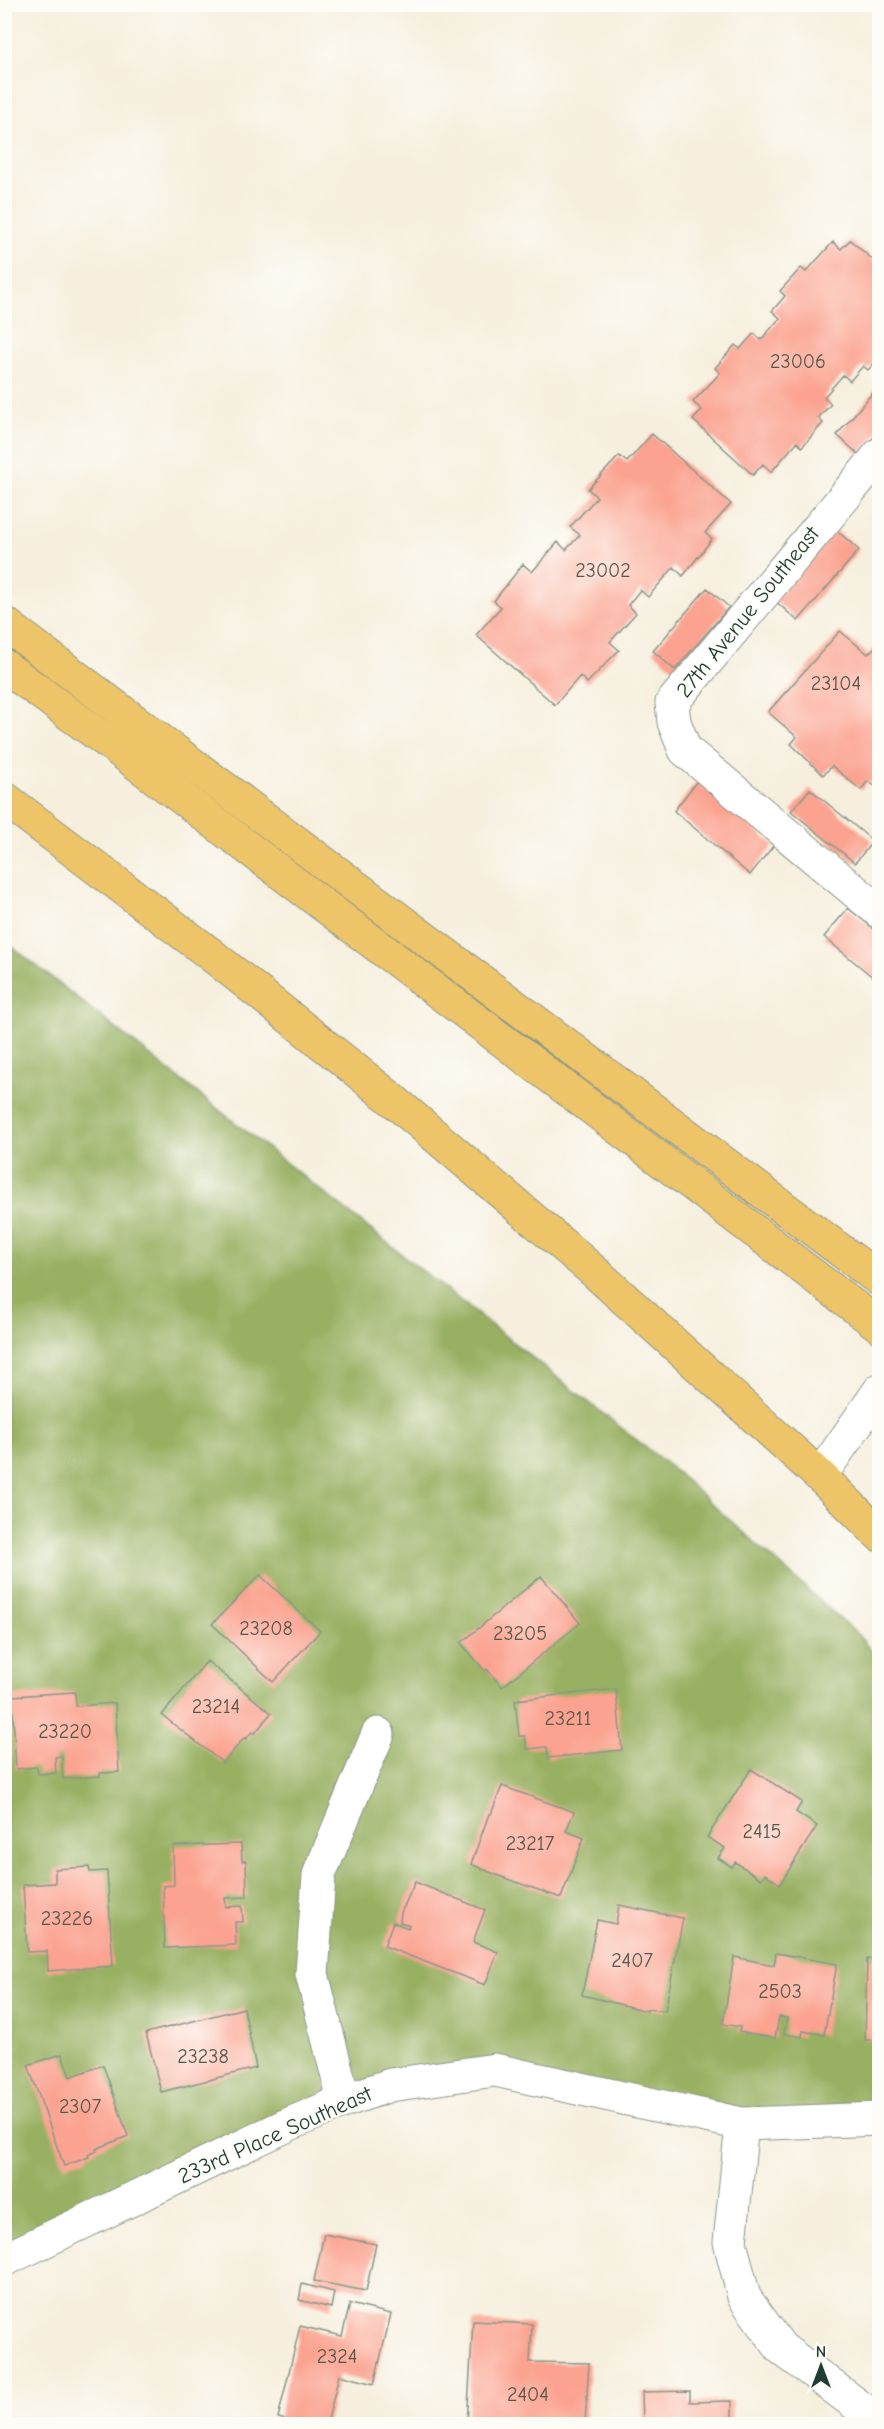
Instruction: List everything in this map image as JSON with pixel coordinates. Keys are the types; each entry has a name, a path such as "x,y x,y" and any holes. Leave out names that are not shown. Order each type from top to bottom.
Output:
{"highway":[{"path":"4,623 879,1280"},
{"path":"4,666 116,748 879,1326"},
{"path":"4,798 209,953 393,1100 596,1273 820,1476 879,1536"}],"street":[{"name":"27th Avenue Southeast","path":"879,454 672,704 674,722 685,750 879,912"},
{"path":"820,1476 879,1390"},
{"path":"344,2101 312,1974 319,1875 378,1734"},
{"name":"233rd Place Southeast","path":"4,2260 285,2126 344,2101 390,2085 495,2070 742,2124 879,2118"},
{"path":"742,2124 730,2242 744,2297 781,2348 879,2422"}],"green space":[{"path":"5,941 667,1464 857,1634 880,1661 879,2119 742,2124 495,2070 390,2085 5,2260"}],"building":[{"path":"850,240 880,266 880,357 868,370 863,366 850,381 843,375 824,397 831,404 818,418 823,423 802,447 797,442 771,472 763,464 753,475 693,420 702,410 693,402 720,373 715,368 735,345 740,349 754,333 761,340 780,318 772,311 785,296 780,291 801,268 806,272 833,242 841,249"},
{"path":"880,384 880,430 859,455 837,435"},
{"path":"652,434 731,504 705,533 712,539 683,576 674,567 648,597 640,590 628,605 636,613 610,642 619,650 587,683 580,676 555,705 476,635 501,607 494,601 523,564 532,572 558,542 566,550 580,535 570,527 597,497 588,489 619,456 627,462"},
{"path":"835,529 859,550 798,621 774,600"},
{"path":"707,588 729,607 675,670 653,651"},
{"path":"840,631 868,654 875,647 880,651 880,790 868,781 861,790 832,766 823,775 791,744 797,737 768,712"},
{"path":"697,781 774,845 750,875 674,811"},
{"path":"810,789 873,841 855,863 791,811"},
{"path":"848,908 880,934 880,983 824,937"},
{"path":"260,1575 320,1631 273,1682 212,1624"},
{"path":"541,1576 580,1623 502,1687 461,1643"},
{"path":"207,1661 271,1713 255,1733 252,1732 246,1739 244,1738 223,1763 162,1715"},
{"path":"616,1689 622,1750 548,1758 547,1747 527,1749 525,1736 519,1736 515,1700"},
{"path":"75,1692 76,1706 115,1703 119,1772 63,1779 62,1756 55,1757 56,1773 38,1774 37,1767 16,1769 12,1696"},
{"path":"751,1769 802,1802 796,1812 817,1826 780,1884 765,1874 761,1879 735,1862 732,1867 718,1858 725,1848 707,1837"},
{"path":"502,1786 574,1812 566,1831 584,1838 561,1898 471,1864"},
{"path":"241,1844 242,1861 246,1861 247,1897 225,1898 226,1907 242,1906 243,1922 235,1922 236,1945 165,1948 163,1886 174,1885 173,1846"},
{"path":"89,1867 90,1872 107,1871 113,1966 48,1971 47,1951 27,1952 23,1885 55,1883 55,1869"},
{"path":"415,1882 485,1910 473,1942 498,1952 485,1985 384,1946 393,1922 408,1928 409,1925 400,1922 401,1913"},
{"path":"619,1905 683,1918 665,2011 648,2009 647,2011 582,1995 597,1920 616,1924"},
{"path":"776,1953 837,1964 824,2035 803,2031 802,2037 784,2034 787,2018 779,2017 775,2038 739,2032 740,2027 723,2024 734,1957 774,1965"},
{"path":"867,1959 880,1959 880,2040 865,2040"},
{"path":"244,2008 256,2068 161,2092 146,2033"},
{"path":"62,2054 70,2077 103,2065 128,2136 96,2149 97,2151 88,2155 89,2157 64,2166 28,2065"},
{"path":"324,2234 376,2244 366,2291 314,2281"},
{"path":"302,2284 334,2292 331,2308 299,2300"},
{"path":"350,2304 391,2314 374,2384 339,2375 327,2424 304,2424 278,2418 300,2326 342,2336"},
{"path":"473,2321 532,2324 530,2362 589,2363 585,2424 467,2424"},
{"path":"690,2391 690,2402 732,2401 732,2424 643,2424 642,2392"}]}
